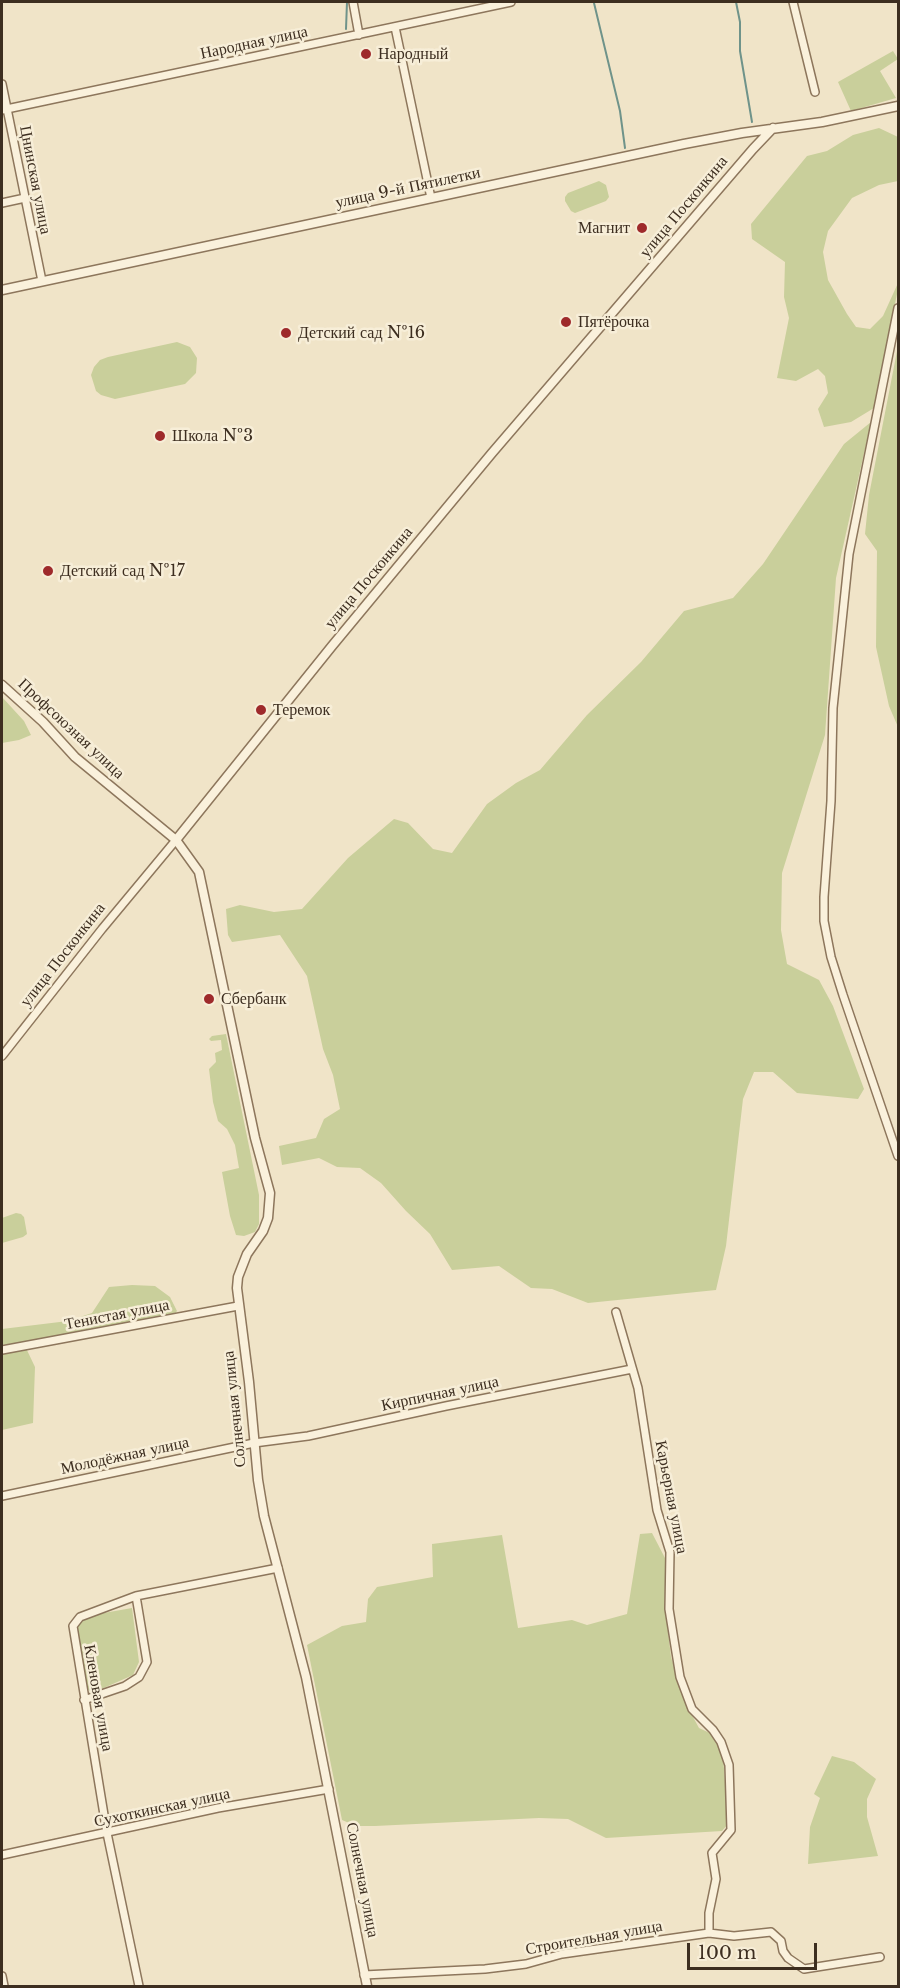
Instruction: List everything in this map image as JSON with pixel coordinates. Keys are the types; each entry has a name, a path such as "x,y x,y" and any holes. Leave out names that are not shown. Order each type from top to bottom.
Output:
{"street":[{"path":"353,2 359,35"},
{"name":"Народная улица","path":"4,109 511,2"},
{"path":"793,2 814,92"},
{"path":"395,27 431,198"},
{"name":"Цнинская улица","path":"2,84 4,109 42,281"},
{"name":"улица 9-й Пятилетки","path":"2,290 684,144 822,122 898,106"},
{"name":"улица Посконкина","path":"2,1056 102,929 492,453 753,149 773,129"},
{"path":"2,203 25,198"},
{"path":"898,308 849,554 833,708 831,801 824,897 824,921 831,957 898,1156"},
{"name":"Профсоюзная улица","path":"2,685 43,722 75,757 176,840"},
{"name":"Солнечная улица","path":"176,840 199,872 254,1131 270,1193 270,1212 266,1225 247,1254 238,1277 238,1306 249,1382 260,1493 306,1677 367,1986"},
{"name":"Тенистая улица","path":"2,1350 238,1306"},
{"name":"Карьерная улица","path":"616,1312 638,1388 657,1510 670,1552 669,1609 680,1677 692,1709 713,1730 721,1742 729,1765 731,1830 712,1853 716,1879 710,1913 710,1933"},
{"name":"Кирпичная улица","path":"254,1443 308,1436 632,1369"},
{"name":"Молодёжная улица","path":"2,1496 254,1443"},
{"name":"Кленовая улица","path":"139,1986 107,1833 73,1626 80,1617 136,1596 278,1568"},
{"path":"84,1700 139,1677 147,1662 136,1596"},
{"name":"Сухоткинская улица","path":"2,1855 218,1808 329,1789"},
{"name":"Строительная улица","path":"364,1975 422,1973 526,1964 562,1954 710,1933 734,1936 771,1932 782,1941 783,1951 788,1958 804,1969 880,1957"},
{"path":"2,1976 4,1986"}],"green space":[{"path":"893,51 898,59 880,71 896,98 851,111 838,82"},
{"path":"879,128 898,137 898,181 879,185 852,198 828,231 823,252 828,280 856,327 870,329 883,316 898,283 898,289 874,408 851,422 824,427 818,409 828,393 825,376 818,369 796,381 777,378 789,318 784,297 785,262 752,239 751,224 807,156 827,151 853,135"},
{"path":"599,181 606,185 609,197 606,201 575,213 571,211 565,201 568,193"},
{"path":"177,342 190,347 197,358 196,373 185,384 115,399 96,391 91,375 100,360"},
{"path":"898,346 898,727 889,706 876,647 877,551 865,534 869,495"},
{"path":"871,422 836,578 825,735 782,873 781,930 787,964 819,980 833,1006 864,1089 858,1099 797,1093 773,1072 754,1072 743,1099 726,1246 716,1290 588,1303 552,1289 531,1288 499,1266 452,1270 430,1234 381,1183 360,1168 337,1167 319,1158 282,1165 279,1146 316,1138 324,1119 340,1109 333,1075 323,1049 307,976 280,935 232,942 228,935 226,909 240,905 274,912 302,909 348,858 394,819 408,823 433,849 452,853 487,804 516,783 540,770 587,715 641,662 684,611 733,598 763,564 844,444"},
{"path":"2,697 24,721 31,735 2,743"},
{"path":"226,1034 259,1195 259,1224 255,1232 244,1236 236,1235 222,1172 239,1168 235,1145 227,1129 218,1121 209,1069 216,1062 215,1053 222,1050 221,1040 211,1041 209,1039 212,1036"},
{"path":"16,1213 24,1217 27,1234 2,1243 2,1218"},
{"path":"155,1286 170,1297 177,1311 174,1315 2,1345 2,1329 68,1321 92,1313 109,1287"},
{"path":"25,1346 35,1367 33,1423 2,1430 2,1350"},
{"path":"652,1533 665,1558 665,1605 671,1657 687,1706 699,1728 714,1735 723,1755 728,1824 722,1831 606,1838 568,1819 539,1818 375,1826 356,1826 342,1820 307,1645 342,1626 366,1622 368,1599 377,1587 433,1577 432,1544 502,1535 518,1628 572,1620 587,1625 627,1614 640,1534"},
{"path":"132,1608 139,1662 133,1675 97,1691 90,1691 86,1688 76,1627 79,1620 87,1616"},
{"path":"832,1756 854,1762 876,1779 867,1799 867,1817 878,1856 808,1864 810,1827 820,1798 814,1794"}],"waterway":[{"path":"346,29 347,2"},
{"path":"736,2 740,22 740,51 752,122"},
{"path":"594,3 620,111 625,148"}],"place":[{"name":"Народный","path":"366,54"},
{"name":"Магнит","path":"642,228"},
{"name":"Пятёрочка","path":"566,322"},
{"name":"Детский сад №16","path":"286,333"},
{"name":"Школа №3","path":"160,436"},
{"name":"Детский сад №17","path":"48,571"},
{"name":"Теремок","path":"261,710"},
{"name":"Сбербанк","path":"209,999"}]}
